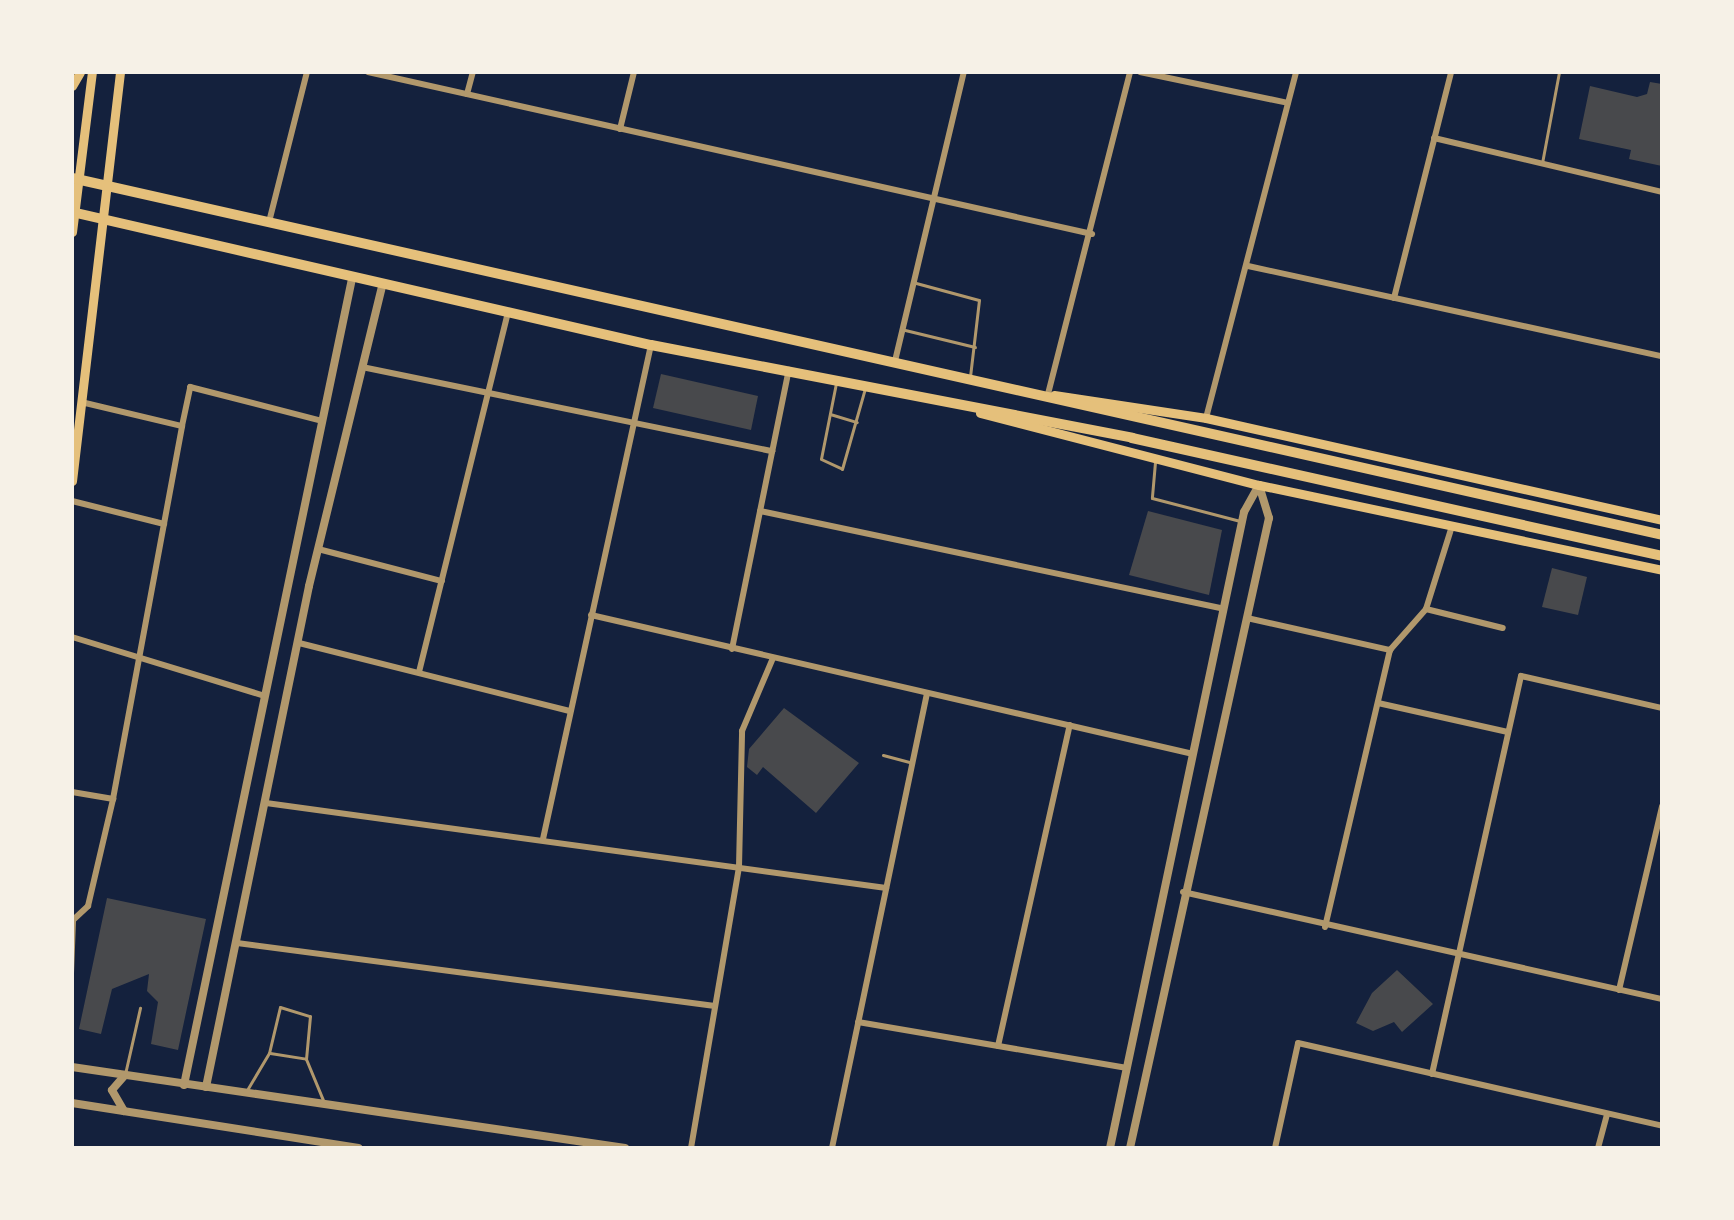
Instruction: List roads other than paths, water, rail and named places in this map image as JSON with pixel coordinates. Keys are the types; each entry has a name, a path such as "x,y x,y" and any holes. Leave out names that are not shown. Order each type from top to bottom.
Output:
{"main road":[{"path":"72,86 80,72"},
{"path":"72,232 76,179 92,72"},
{"path":"72,481 120,72"},
{"path":"76,179 1048,394 1133,418 1662,535"},
{"path":"73,212 382,286 651,345 790,369 1132,438 1662,556"},
{"path":"1048,394 1206,418 1662,520"},
{"path":"922,398 1259,485 1662,570"}],"street":[{"path":"269,222 307,72"},
{"path":"368,72 1092,234"},
{"path":"467,94 473,72"},
{"path":"620,129 634,72"},
{"path":"895,361 964,72"},
{"path":"1048,394 1092,234 1130,72"},
{"path":"1140,72 1288,103"},
{"path":"1206,418 1296,72"},
{"path":"1394,298 1451,72"},
{"path":"1434,138 1662,192"},
{"path":"1248,266 1662,356"},
{"path":"184,1085 352,279"},
{"path":"206,1087 309,586 382,286"},
{"path":"419,672 508,313"},
{"path":"543,839 651,345"},
{"path":"362,367 773,451"},
{"path":"732,649 790,369"},
{"path":"73,921 88,906 113,799 190,387 322,421"},
{"path":"81,402 182,426"},
{"path":"1110,1148 1242,522 1259,485"},
{"path":"1130,1148 1203,800 1269,518 1259,485"},
{"path":"72,501 164,524"},
{"path":"760,511 1224,609"},
{"path":"1325,927 1390,650 1426,609 1452,526"},
{"path":"318,549 442,581"},
{"path":"288,585 309,586"},
{"path":"1426,609 1503,628"},
{"path":"591,615 1193,754"},
{"path":"1247,618 1390,650"},
{"path":"72,637 265,696"},
{"path":"299,643 570,711"},
{"path":"691,1148 739,867 742,731 773,658"},
{"path":"1432,1074 1521,676 1662,708"},
{"path":"832,1148 927,694"},
{"path":"1378,703 1508,732"},
{"path":"998,1046 1070,725"},
{"path":"72,792 113,799"},
{"path":"1185,795 1203,800"},
{"path":"266,803 886,888"},
{"path":"1619,990 1662,806"},
{"path":"1183,892 1325,927 1662,999"},
{"path":"237,943 715,1006"},
{"path":"858,1022 1127,1068"},
{"path":"1275,1148 1298,1043 1662,1126"},
{"path":"72,1067 625,1148"},
{"path":"124,1111 112,1090 125,1075"},
{"path":"72,1103 358,1148"},
{"path":"1598,1148 1607,1114"}],"lane":[{"path":"1542,164 1559,72"},
{"path":"914,282 979,300 970,377"},
{"path":"902,329 975,347"},
{"path":"837,379 821,459 842,469 866,386"},
{"path":"830,414 858,422"},
{"path":"1156,459 1152,498 1242,522"},
{"path":"883,755 912,763"},
{"path":"72,973 73,921"},
{"path":"125,1075 140,1008"},
{"path":"246,1093 269,1053 274,1013 305,1011 306,1059 324,1104"},
{"path":"269,1053 306,1059"}]}
